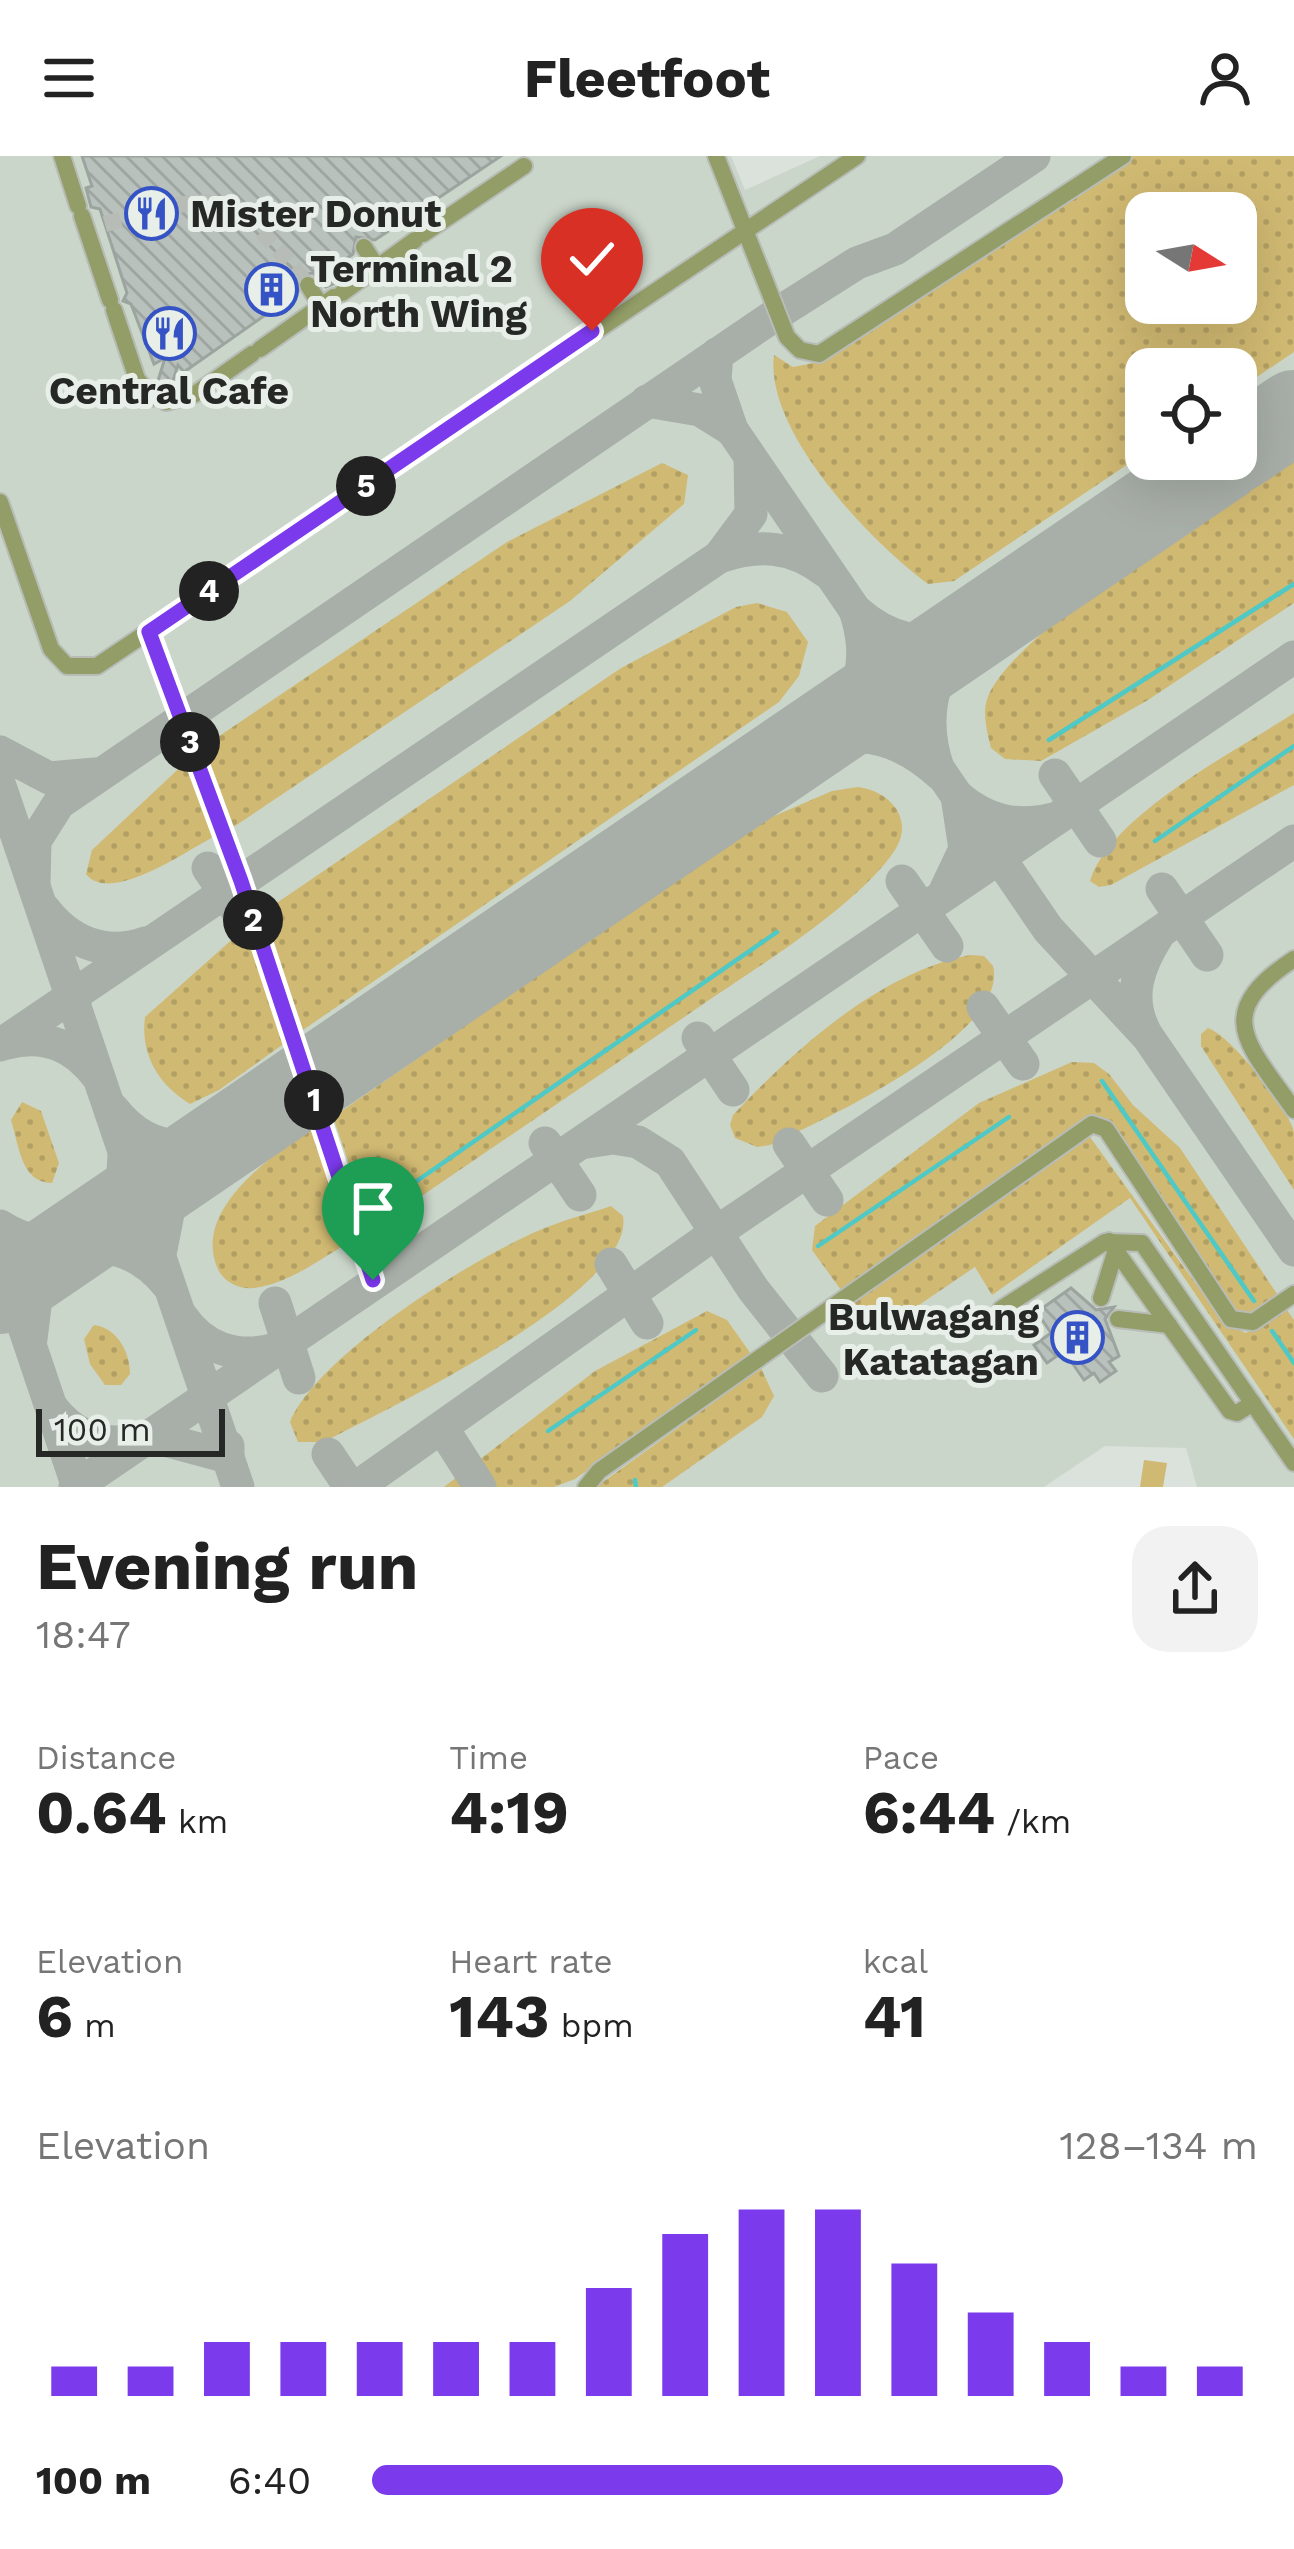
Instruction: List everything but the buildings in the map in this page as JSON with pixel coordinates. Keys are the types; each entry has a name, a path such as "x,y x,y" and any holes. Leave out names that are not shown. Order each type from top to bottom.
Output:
{"lane":[{"path":"716,156 791,344 819,354 1123,156"},
{"path":"0,502 46,639 60,661 80,669 98,666 857,156"},
{"path":"70,162 82,217 137,380 159,399 195,394 532,161"},
{"path":"444,194 456,212"},
{"path":"82,217 105,224"},
{"path":"364,248 377,267"},
{"path":"308,285 332,299"},
{"path":"149,632 241,881 373,1280"},
{"path":"1294,959 1256,986 1244,1003 1241,1027 1294,1110"},
{"path":"586,1487 599,1471 1092,1124 1106,1129 1231,1319 1253,1322 1294,1294"},
{"path":"1101,1298 1116,1243"},
{"path":"1116,1243 1230,1411 1253,1402"},
{"path":"1001,1309 1116,1243 1147,1245 1294,1463"},
{"path":"1118,1319 1168,1325"},
{"path":"1192,1357 1213,1343"}],"path":[{"path":"219,218 223,208"},
{"path":"1001,1376 1038,1351"}],"shaded area":[{"path":"0,156 731,156 745,190 820,156 1294,156 1294,1487 1197,1487 1186,1448 1105,1446 1044,1487 0,1487"},
{"path":"1130,156 1294,156 1294,352 1257,377 1257,348 1125,348 1125,466 954,581 928,584 878,541 826,482 786,417 775,385 774,355 793,367 823,361"},
{"path":"1294,461 1294,603 1148,700 1041,761 1005,759 991,748 985,714 989,694 1009,665 1041,634 1127,569"},
{"path":"662,463 688,475 684,504 570,601 232,828 203,747 507,542"},
{"path":"757,603 787,612 808,642 799,676 779,702 303,1030 262,913 621,668 736,607"},
{"path":"1294,713 1294,785 1111,885 1099,887 1090,881 1102,856 1149,809"},
{"path":"189,759 215,836 130,880 97,882 86,874 92,850"},
{"path":"858,787 889,800 902,827 895,850 856,893 774,956 372,1230 333,1117 758,823 832,791"},
{"path":"246,927 285,1043 219,1090 190,1104 154,1068 146,1044 145,1017"},
{"path":"970,955 984,956 993,966 990,993 972,1020 943,1047 867,1096 770,1145 757,1147 735,1138 730,1125 733,1115 811,1040 903,978"},
{"path":"1208,1028 1243,1058 1289,1121 1294,1132 1294,1190 1201,1046 1201,1034"},
{"path":"1072,1062 1094,1063 1109,1074 1133,1105 1180,1148 1277,1294 1250,1313 1237,1311 1107,1121 1092,1115 841,1290 812,1250 815,1226 979,1103"},
{"path":"22,1102 41,1111 59,1163 52,1183 34,1177 23,1161 11,1120"},
{"path":"314,1128 353,1240 280,1281 254,1288 232,1284 219,1272 213,1245 226,1204 259,1168"},
{"path":"1090,1137 1224,1323 1246,1333 1287,1310 1294,1320 1294,1439 1130,1198 992,1295 975,1267 885,1328 867,1326 851,1311 848,1306"},
{"path":"611,1206 623,1216 616,1246 590,1279 550,1312 448,1376 324,1442 298,1442 290,1422 306,1396 331,1368 400,1311 511,1244"},
{"path":"707,1311 727,1320 751,1354 575,1479 554,1487 444,1487 595,1371"},
{"path":"94,1325 109,1331 125,1350 130,1374 121,1385 105,1385 90,1364 84,1339"},
{"path":"761,1368 774,1396 762,1417 662,1487 596,1487"},
{"path":"1144,1460 1167,1463 1163,1487 1140,1487"}],"waterway":[{"path":"1049,740 1294,584"},
{"path":"1155,841 1294,746"},
{"path":"372,1212 777,932"},
{"path":"1102,1081 1254,1301"},
{"path":"818,1246 1009,1117"},
{"path":"548,1431 696,1330"},
{"path":"1272,1331 1294,1363"},
{"path":"635,1480 636,1487"}],"taxiway":[{"path":"34,883 35,841 59,803 778,313 857,263 895,249 1034,156"},
{"path":"717,354 715,380 732,430 855,610 929,755 1048,929 1148,1037 1294,1250"},
{"path":"647,401 700,410 732,430"},
{"path":"750,458 751,514 719,557 774,549 800,556 825,571"},
{"path":"0,1045 719,557"},
{"path":"831,725 851,699 861,671 862,642 855,610 908,639 936,640 967,632"},
{"path":"797,748 836,738 873,738 907,750 940,774 931,735 932,699 944,665 967,632"},
{"path":"75,1487 1294,657"},
{"path":"0,752 49,778 95,774"},
{"path":"1055,775 1100,841"},
{"path":"0,786 238,1487"},
{"path":"945,891 965,849 957,796 1002,820 1053,819"},
{"path":"357,1487 717,1232 1294,841"},
{"path":"208,868 238,912"},
{"path":"902,881 947,946"},
{"path":"1162,889 1207,955"},
{"path":"44,909 65,930 89,944 116,948 145,943"},
{"path":"1145,1032 1137,1007 1137,982 1158,935"},
{"path":"983,1007 1023,1064"},
{"path":"698,1038 733,1090"},
{"path":"7,1043 34,1040 58,1045 79,1057 98,1077"},
{"path":"113,1109 140,1134 170,1145 202,1144 236,1131"},
{"path":"587,1142 613,1138 638,1142 670,1162 753,1289 822,1376"},
{"path":"545,1143 580,1195"},
{"path":"789,1144 827,1200"},
{"path":"98,1225 122,1187 124,1156"},
{"path":"161,1249 172,1193 197,1159"},
{"path":"0,1226 43,1242 127,1253 167,1284"},
{"path":"31,1339 36,1298 60,1251"},
{"path":"0,1256 78,1487"},
{"path":"611,1264 647,1323"},
{"path":"275,1303 299,1378"},
{"path":"182,1317 200,1336 221,1348 246,1353 272,1350"},
{"path":"53,1409 73,1428 95,1439 120,1442 146,1437"},
{"path":"443,1429 480,1487"},
{"path":"150,1436 228,1457 228,1446"},
{"path":"328,1454 350,1487"}],"runway":[{"path":"1257,437 1294,412"},
{"path":"0,1292 1193,480"}],"tunnel":[{"path":"105,224 177,205 222,205 259,229 308,285"}],"place":[{"name":"Mister Donut","path":"151,213"},
{"name":"Terminal 2 North Wing","path":"271,290"},
{"name":"Central Cafe","path":"169,333"},
{"name":"Bulwagang Katatagan","path":"1078,1338"}],"route":[{"path":"373,1280 241,881 149,632 592,331"}]}
